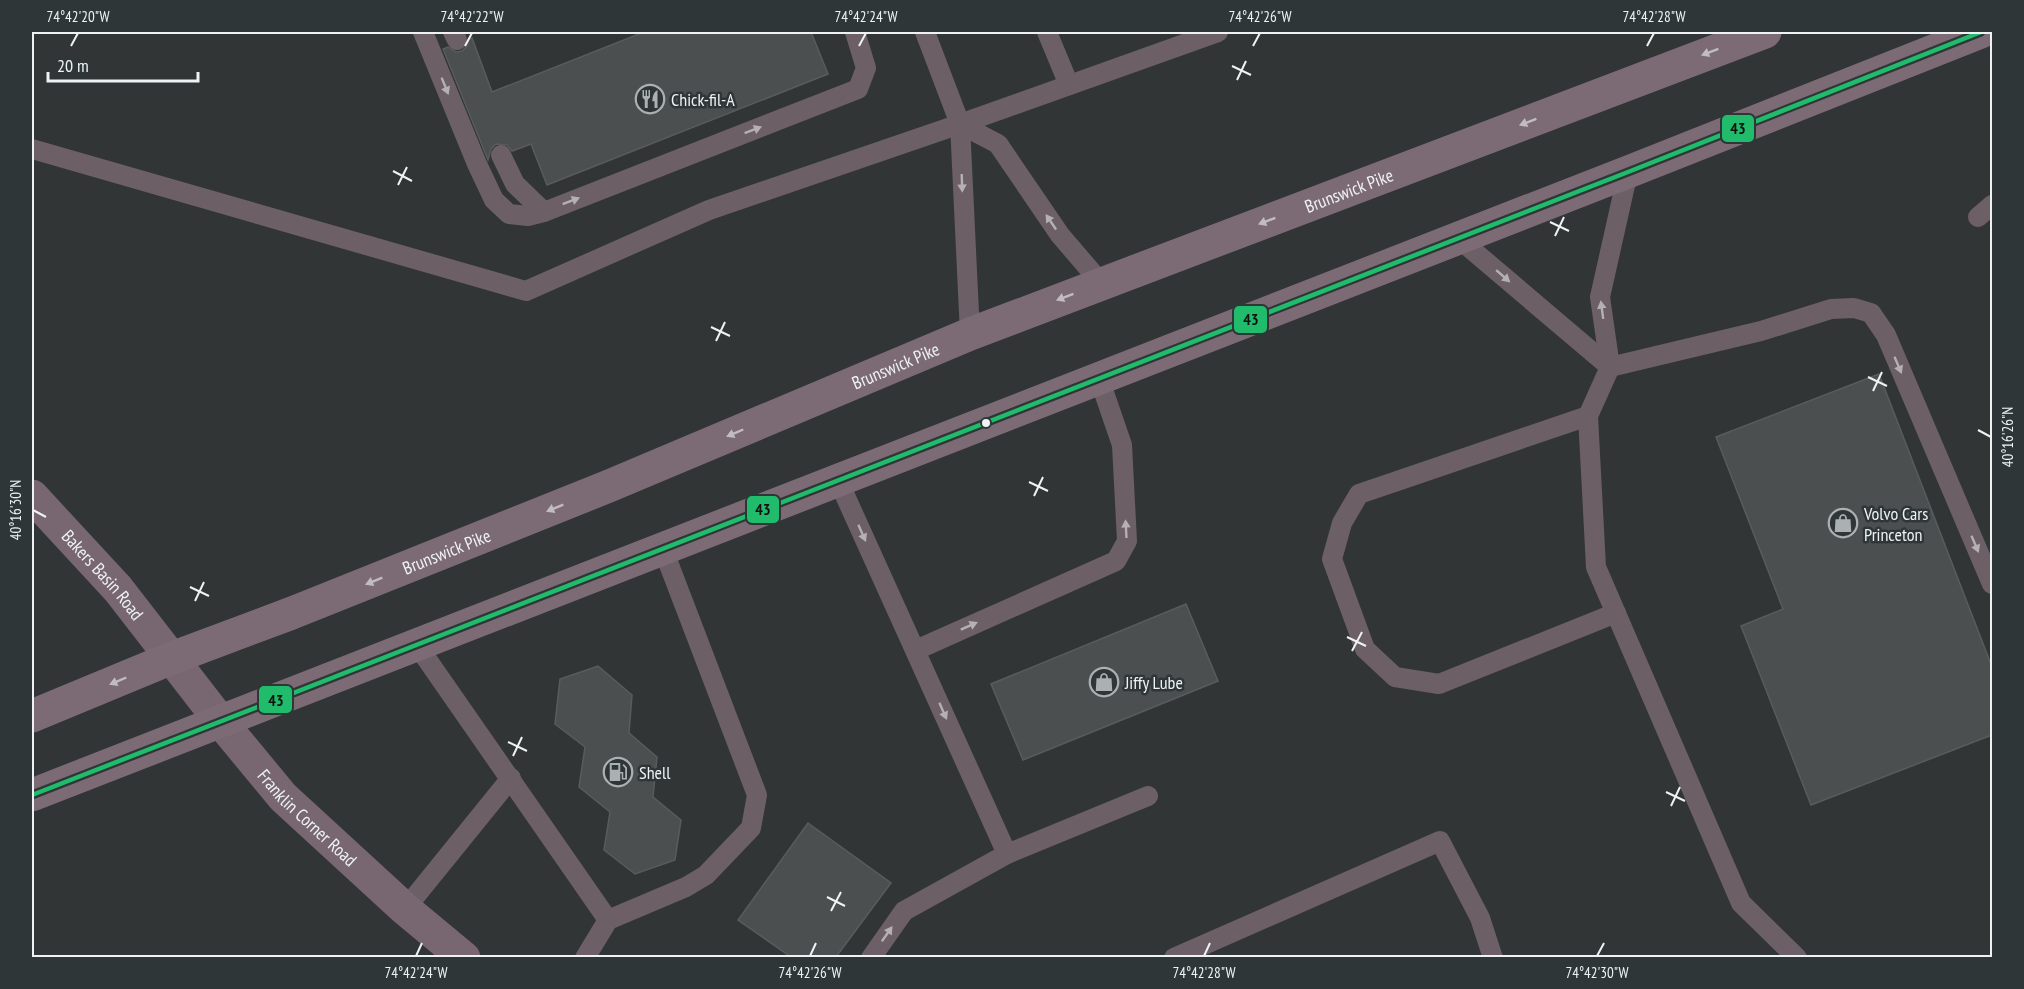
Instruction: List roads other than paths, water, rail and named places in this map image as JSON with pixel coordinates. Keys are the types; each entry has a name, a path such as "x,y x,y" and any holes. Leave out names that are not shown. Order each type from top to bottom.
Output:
{"highway":[{"name":"Brunswick Pike","path":"32,716 172,658 292,614 609,486 970,334 1765,32"},
{"path":"32,795 1981,32"}],"main road":[{"name":"Bakers Basin Road","path":"32,496 118,589 172,658"},
{"name":"Franklin Corner Road","path":"172,658 283,797 405,909 464,957"}],"lane":[{"path":"423,32 494,200 509,214 528,216 544,212 858,89 866,68 855,32"},
{"path":"925,32 960,124 970,334"},
{"path":"1047,32 1069,85"},
{"path":"32,149 526,291 709,210 1218,32"},
{"path":"960,124 998,144 1060,235 1102,284"},
{"path":"501,155 515,184 544,212"},
{"path":"1628,172 1600,297 1610,367 1588,416 1596,567 1741,903 1797,957"},
{"path":"1458,238 1610,367"},
{"path":"1610,367 1761,331 1831,309 1854,308 1871,313 1886,335 1992,584"},
{"path":"916,650 1116,561 1127,541 1122,445 1099,378"},
{"path":"1588,416 1359,494 1342,523 1332,559 1365,650 1395,677 1439,684 1616,613"},
{"path":"838,480 1007,854"},
{"path":"585,957 608,920 686,887 706,875 751,828 757,795 663,549"},
{"path":"417,645 608,920"},
{"path":"405,909 511,778"},
{"path":"871,957 904,911 1007,854 1148,796"},
{"path":"1174,957 1440,841 1480,918 1493,957"}],"place":[{"name":"Chick-fil-A","path":"650,99"},
{"name":"Volvo Cars Princeton","path":"1843,523"},
{"name":"Jiffy Lube","path":"1104,682"},
{"name":"Shell","path":"618,772"}]}
